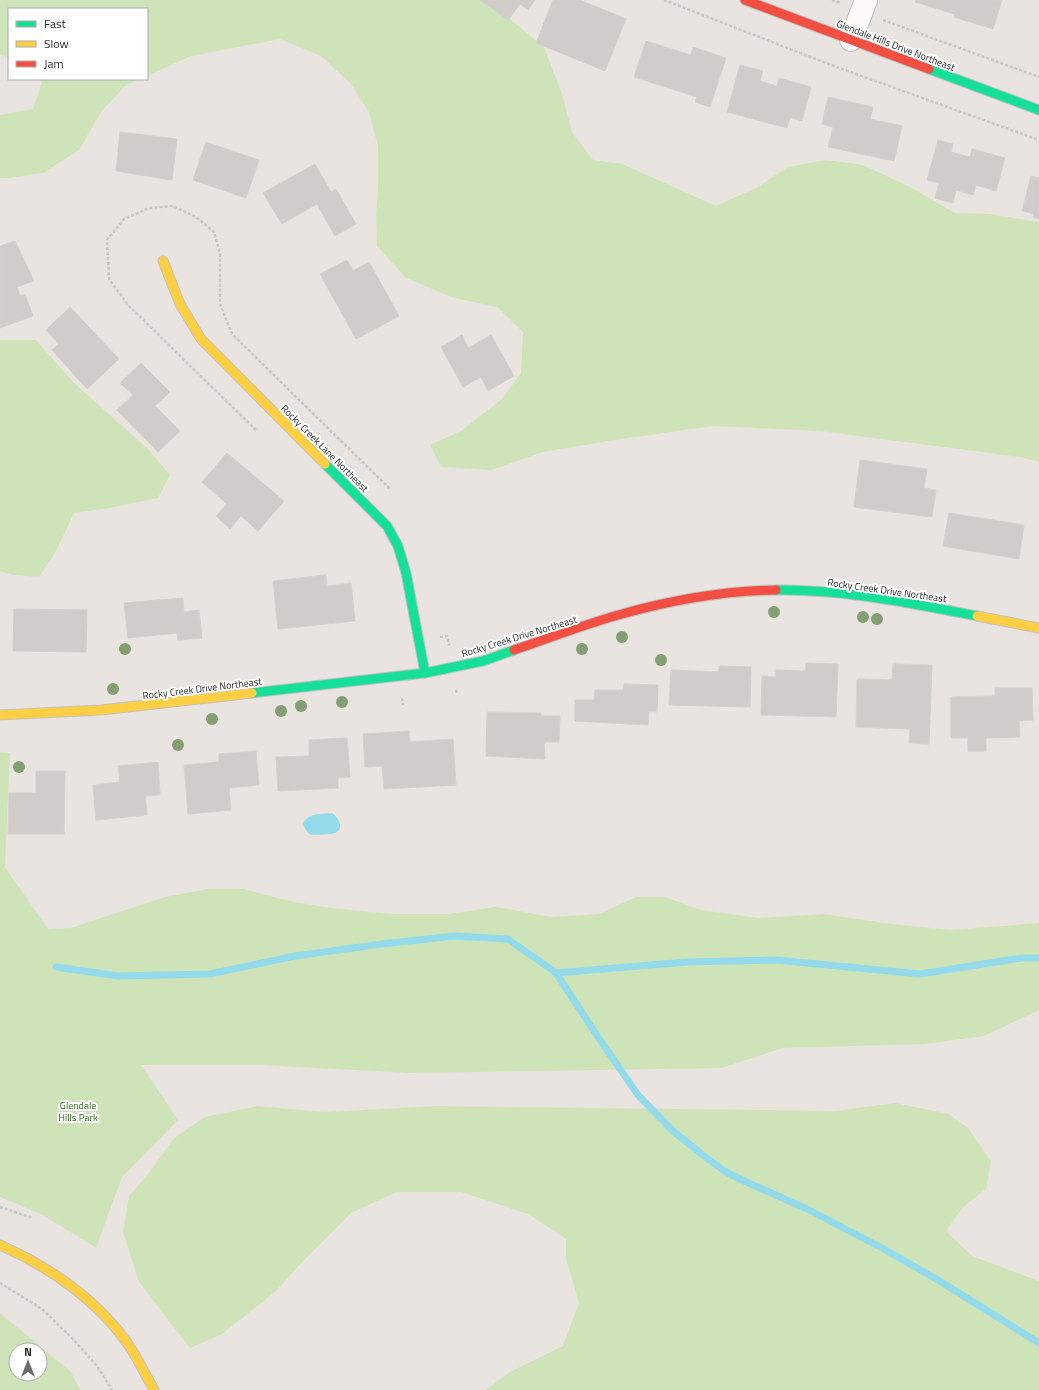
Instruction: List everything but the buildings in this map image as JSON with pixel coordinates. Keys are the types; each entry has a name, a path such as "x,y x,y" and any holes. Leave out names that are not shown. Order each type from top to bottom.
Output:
{"street":[{"name":"Glendale Hills Drive Northeast","path":"744,0 1039,110"},
{"path":"851,40 866,0"},
{"name":"Rocky Creek Lane Northeast","path":"163,261 180,304 201,339 387,526 398,546 406,574 425,674"},
{"name":"Rocky Creek Drive Northeast","path":"0,715 100,710 425,674 483,661 621,614 686,599 744,591 798,590 852,594 917,604 1039,628"},
{"path":"0,1245 16,1251 64,1281 102,1312 130,1347 154,1390"}],"path":[{"path":"664,0 830,66 1039,140"},
{"path":"832,0 837,2 837,0"},
{"path":"882,20 1039,77"},
{"path":"0,1208 33,1218"},
{"path":"0,1283 42,1309 71,1337 97,1366 112,1390"}],"green space":[{"path":"0,0 480,0 505,15 544,47 561,91 572,132 593,160 622,164 716,206 756,188 788,167 826,160 863,165 910,187 955,213 989,214 1039,222 1039,462 1020,457 820,431 713,426 543,452 492,470 441,467 430,445 461,431 502,399 521,373 523,332 497,307 454,298 406,278 377,246 376,217 378,146 369,112 351,84 321,56 280,39 191,56 148,76 148,8 8,8 8,57 0,55"},
{"path":"41,80 138,80 126,85 101,112 79,150 43,173 0,178 0,115 33,109"},
{"path":"0,340 36,340 74,383 148,449 170,475 158,498 110,508 74,513 57,549 39,577 13,575 0,571"},
{"name":"Glendale Hills Park","path":"0,752 10,753 5,867 48,929 71,928 165,897 208,889 244,889 289,901 331,908 391,914 448,914 496,907 552,917 599,914 636,897 665,897 701,910 759,918 823,914 892,924 951,930 1039,923 1039,1010 984,1036 925,1044 783,1048 721,1068 409,1073 261,1065 141,1065 178,1120 122,1177 96,1248 43,1215 0,1197"},
{"path":"895,1103 949,1114 968,1128 991,1161 986,1189 962,1208 946,1231 972,1256 1039,1281 1039,1390 486,1390 510,1372 563,1346 579,1303 566,1259 566,1239 528,1214 461,1192 397,1192 351,1213 305,1259 275,1292 222,1334 190,1348 139,1282 123,1232 129,1196 150,1172 173,1139 205,1117 258,1106 324,1112 438,1106 835,1111"},
{"path":"0,1313 35,1342 8,1342 8,1382 48,1382 48,1353 71,1372 80,1390 0,1390"}],"water":[{"path":"332,813 340,822 340,828 335,833 312,835 307,831 303,824 305,820 311,816"}],"waterway":[{"path":"56,967 118,976 210,974 295,956 382,944 454,936 508,939 556,973 638,1095 673,1131 709,1160 726,1172 807,1209 882,1248 938,1280 1039,1343"},
{"path":"556,973 686,962 776,960 920,974 1021,958 1039,958"}],"traffic: fast":[{"path":"929,69 1039,110"},
{"path":"325,464 387,526 398,546 406,573 425,673"},
{"path":"776,590 801,590 852,594 977,616"},
{"path":"252,693 425,673 483,661 514,650"}],"traffic: slow":[{"path":"163,261 180,304 201,339 325,464"},
{"path":"977,616 1039,628"},
{"path":"0,715 101,710 252,693"},
{"path":"0,1245 55,1275 88,1300 104,1315 118,1330 130,1347 154,1390"}],"traffic: jam":[{"path":"745,0 929,69"},
{"path":"514,650 595,622 660,604 718,594 776,590"}]}
